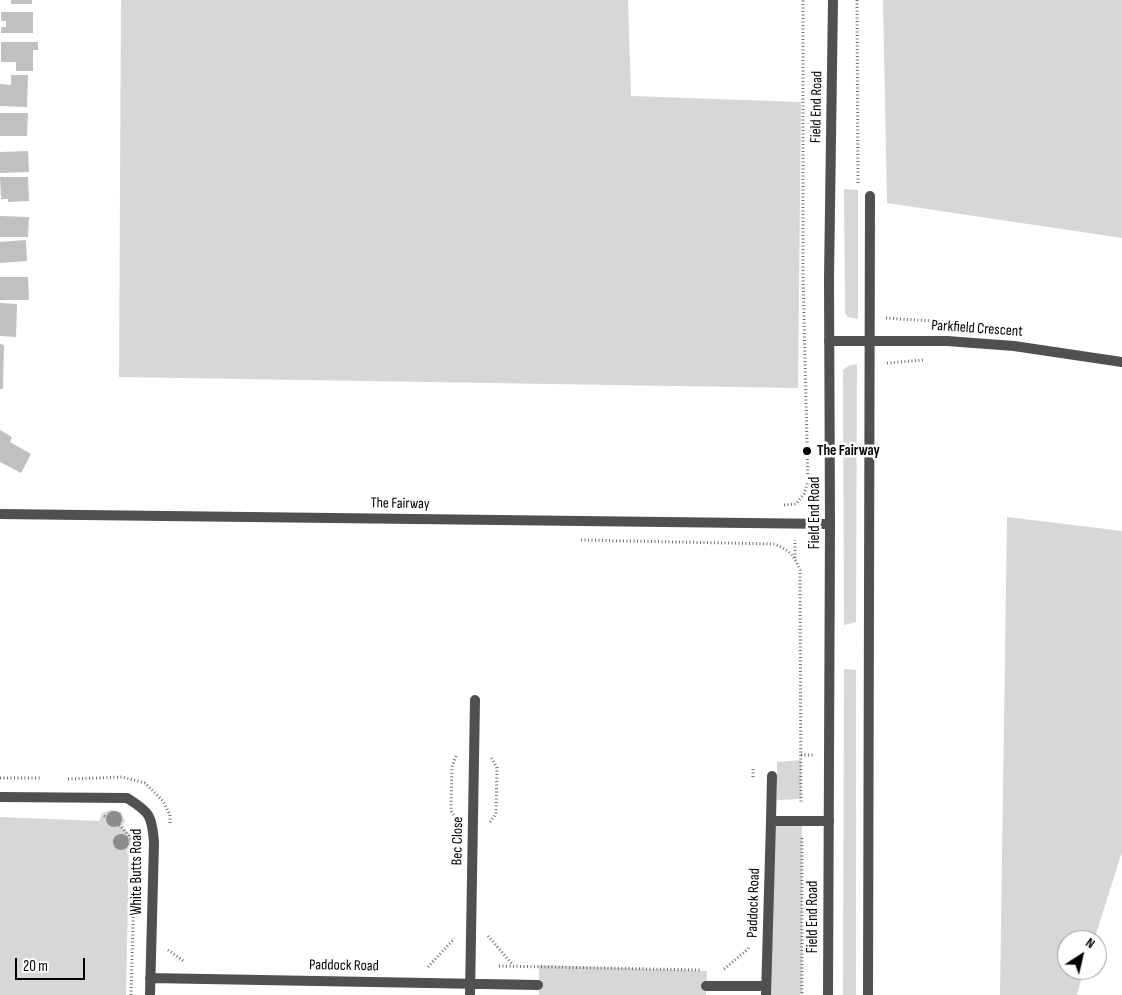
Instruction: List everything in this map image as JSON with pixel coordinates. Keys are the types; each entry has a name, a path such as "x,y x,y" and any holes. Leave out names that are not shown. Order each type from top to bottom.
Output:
{"street":[{"name":"Field End Road","path":"828,995 830,524 828,278 833,0"},
{"path":"868,995 870,196"},
{"name":"Parkfield Crescent","path":"829,340 947,340 1014,346 1122,362"},
{"name":"The Fairway","path":"0,514 830,524"},
{"name":"Bec Close","path":"470,995 475,700"},
{"name":"Paddock Road","path":"706,986 766,991 772,776"},
{"name":"White Butts Road","path":"0,797 127,798 140,806 152,820 154,842 150,995"},
{"path":"771,821 829,821"},
{"name":"Paddock Road","path":"150,978 538,985"}],"path":[{"path":"803,0 803,277 807,452"},
{"path":"857,0 858,190"},
{"path":"882,363 927,359"},
{"path":"577,540 774,544 786,549 795,559 800,570 802,995"},
{"path":"488,752 497,768 496,814 490,823"},
{"path":"457,754 452,766 451,811 458,820"},
{"path":"64,779 122,777 145,783 163,801 170,815 170,825"},
{"path":"0,778 46,778"},
{"path":"106,816 121,826 135,844 131,995"},
{"path":"427,983 426,968 453,940 454,931"},
{"path":"487,935 514,965 515,985"},
{"path":"167,978 168,942"},
{"path":"514,965 707,971"},
{"path":"716,970 725,968"}],"shaded area":[{"path":"121,0 628,0 631,96 801,102 798,388 119,377"},
{"path":"883,0 1122,0 1122,238 887,203"},
{"path":"844,189 858,190 858,319 848,317 845,313"},
{"path":"857,364 856,622 844,625 843,370 848,366"},
{"path":"1007,517 1122,531 1122,852 1097,930 1057,930 1057,980 1081,980 1077,995 1000,995"},
{"path":"844,669 856,670 856,995 843,995"},
{"path":"801,760 801,799 777,800 777,762"},
{"path":"111,810 121,812 125,821 121,827 133,837 133,849 129,852 126,995 0,995 0,817 99,821 102,813"},
{"path":"771,821 802,821 802,995 766,995"},
{"path":"539,965 707,971 706,995 539,995"}],"building":[{"path":"11,0 32,0 32,4 11,4"},
{"path":"1,12 33,12 33,33 1,33 1,27 6,27 6,21 1,21"},
{"path":"1,42 38,42 38,50 33,50 33,71 16,71 16,62 1,62"},
{"path":"11,75 28,75 27,107 0,106 0,84 11,85"},
{"path":"0,113 28,113 27,136 0,136"},
{"path":"28,151 29,172 0,173 0,152"},
{"path":"0,177 28,177 29,201 8,202 8,199 1,199"},
{"path":"0,216 29,217 28,237 0,237"},
{"path":"26,240 27,261 0,263 0,242"},
{"path":"0,277 28,277 29,300 0,300"},
{"path":"0,303 17,304 16,337 0,336"},
{"path":"0,344 4,345 3,389 0,389"},
{"path":"0,430 12,437 10,442 31,454 21,473 0,462"}],"place":[{"name":"The Fairway","path":"807,451"}]}
